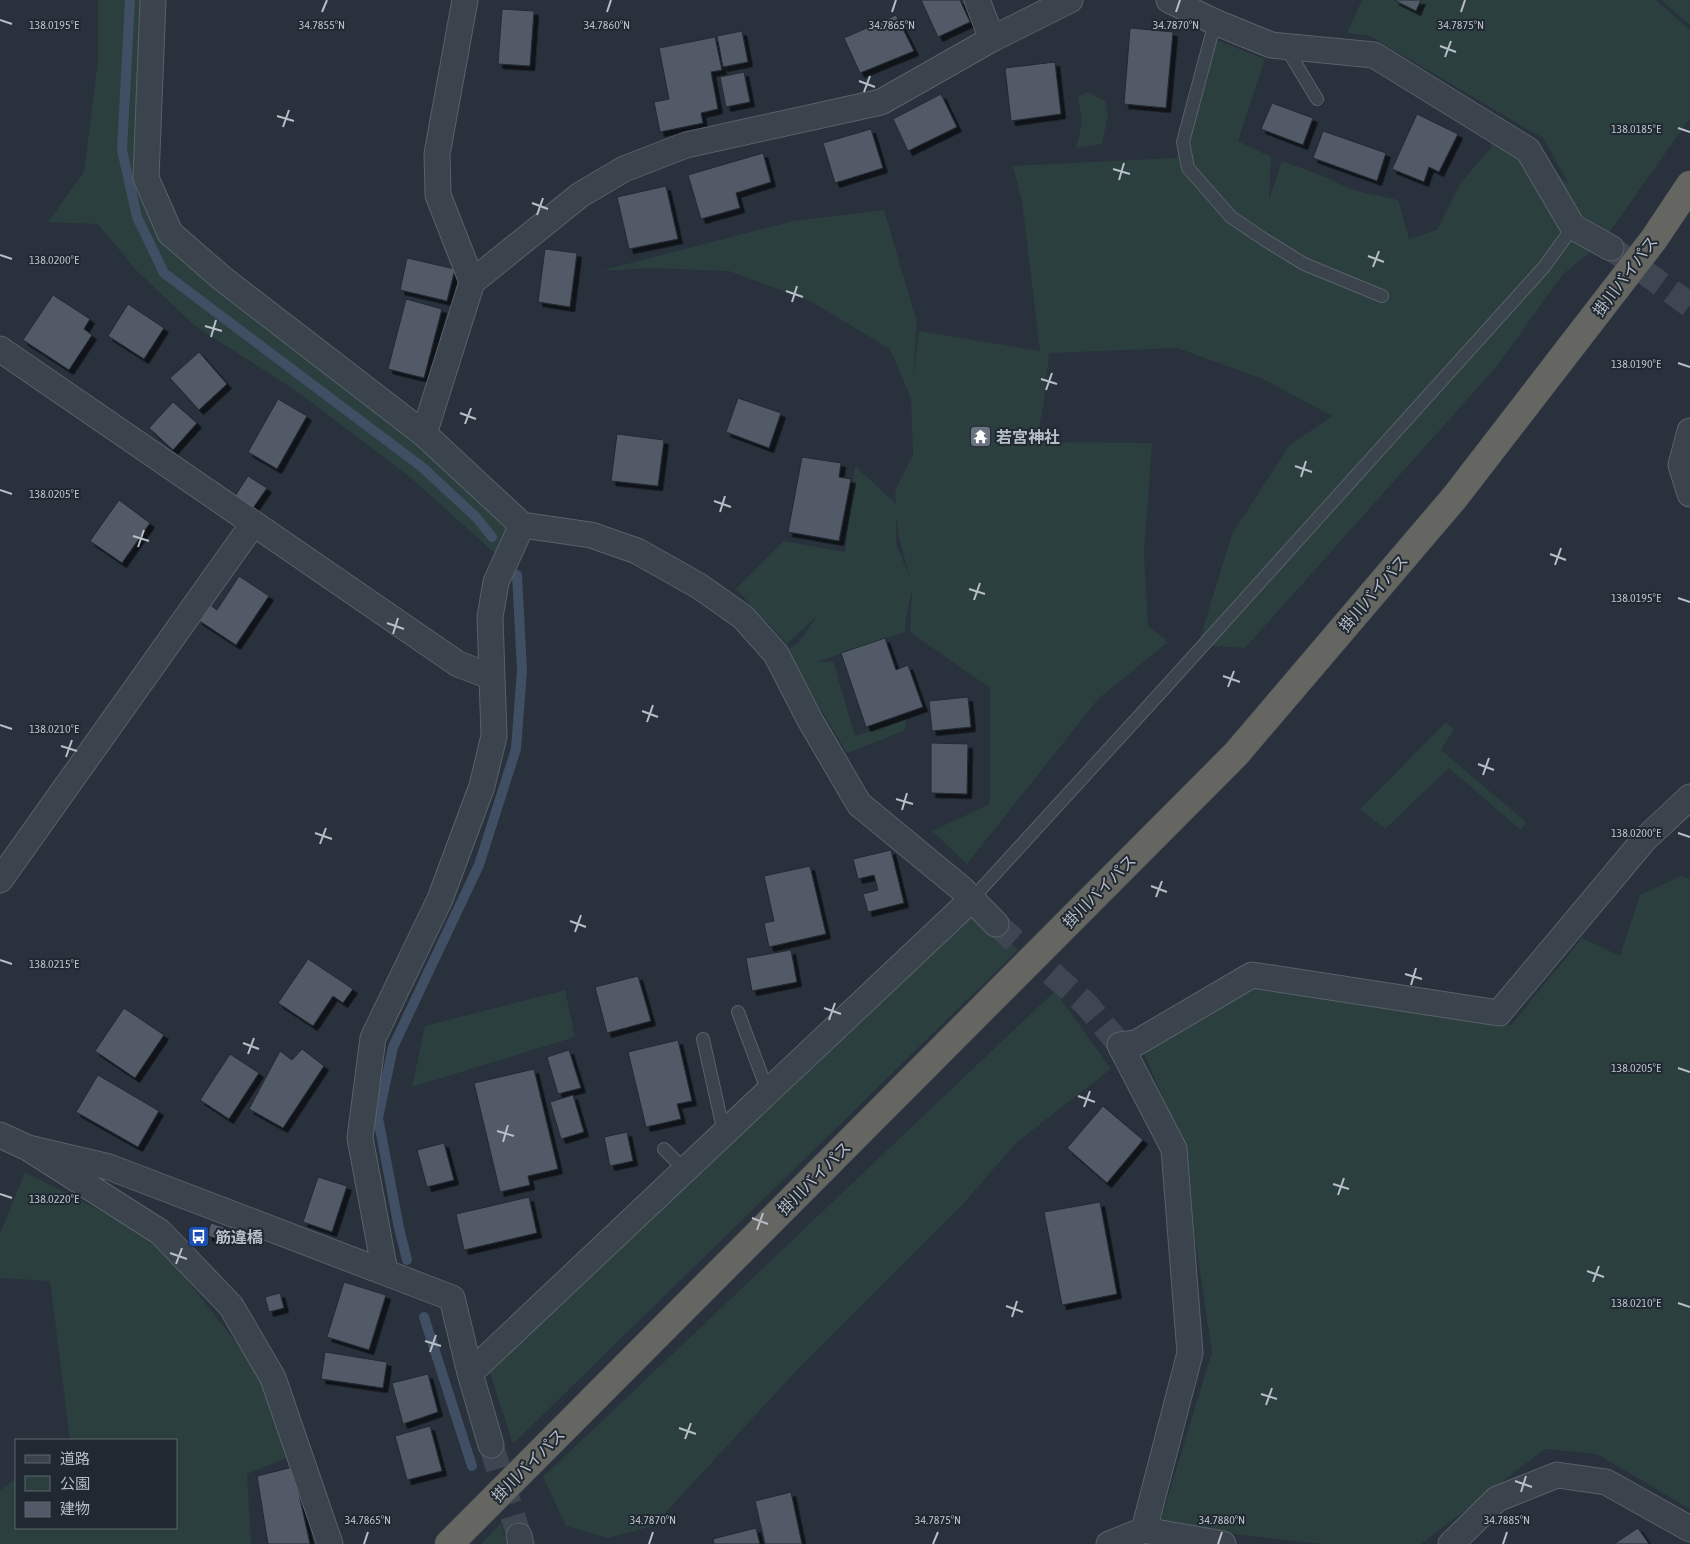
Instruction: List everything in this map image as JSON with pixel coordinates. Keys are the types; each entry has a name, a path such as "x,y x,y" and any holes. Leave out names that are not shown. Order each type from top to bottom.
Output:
{"highway":[{"name":"掛川バイパス","path":"449,1544 1236,754 1455,497 1654,239 1690,185"}],"street":[{"path":"153,0 146,178 170,233 223,279 424,434 522,525 591,535 636,551 699,586 743,617 776,654 810,720 859,804 972,899 996,924"},
{"path":"465,0 437,154 438,195 472,282"},
{"path":"978,0 992,39"},
{"path":"424,434 472,282 580,196 624,169 686,145 881,102 992,39 1070,0"},
{"path":"1169,0 1215,22 1271,45 1374,55 1528,150 1573,228 1611,248"},
{"path":"0,349 458,664 492,677"},
{"path":"1690,431 1681,465 1690,494"},
{"path":"0,880 253,524"},
{"path":"385,1272 360,1138 373,1038 440,899 482,786 494,736 490,617 496,582 522,525"},
{"path":"1144,1530 1190,1353 1174,1149 1120,1045 1136,1042 1252,974 1499,1014 1644,840 1690,797"},
{"path":"470,1373 972,899"},
{"path":"0,1135 28,1148 160,1232 231,1306 273,1378 330,1544"},
{"path":"28,1148 109,1167 452,1298 470,1373 491,1445"},
{"path":"1451,1544 1497,1499 1557,1475 1606,1482 1690,1529"},
{"path":"1109,1544 1144,1530 1222,1544"}],"lane":[{"path":"1215,22 1184,142 1188,168 1230,217 1304,264 1382,296"},
{"path":"1285,46 1317,99"},
{"path":"972,899 1169,684 1538,274 1573,228"},
{"path":"738,1012 768,1092"},
{"path":"703,1039 724,1133"},
{"path":"664,1149 685,1170"}],"green space":[{"path":"98,0 151,0 146,178 170,233 516,520 497,555 411,478 298,392 195,326 136,270 98,224 48,222 84,172 98,61"},
{"path":"1362,0 1656,0 1690,30 1690,118 1602,243 1563,274 1497,366 1245,648 1198,645 1232,534 1289,446 1332,416 1263,379 1177,348 1049,353 1044,402 1036,442 1152,443 1144,553 1148,626 1168,642 1098,699 967,864 932,831 990,804 990,688 910,632 912,590 905,632 817,662 833,661 855,736 907,719 904,731 847,753 786,651 798,643 818,615 787,644 736,589 784,541 845,552 855,466 896,504 895,491 913,455 911,398 890,349 810,301 729,271 650,268 600,271 793,221 884,210 917,322 913,379 919,331 1040,351 1022,201 1013,166 1176,158 1216,40 1265,59 1238,141 1271,157 1269,200 1282,161 1353,190 1398,200 1409,239 1437,230 1460,184 1490,149 1501,116 1569,185 1544,139 1370,36 1347,33","holes":["896,516 899,538 910,578 896,544"]},
{"path":"1661,0 1690,0 1690,25"},
{"path":"1087,92 1105,101 1108,115 1102,144 1076,148 1082,123 1078,97"},
{"path":"1446,722 1454,729 1441,750 1526,822 1521,830 1449,768 1385,829 1360,809"},
{"path":"1681,876 1690,879 1690,1509 1597,1454 1545,1449 1421,1544 1323,1544 1159,1526 1212,1352 1180,1138 1142,1049 1257,989 1511,1025 1582,938 1620,956 1640,895"},
{"path":"972,899 1018,950 513,1444 489,1370"},
{"path":"565,990 575,1037 412,1087 425,1026"},
{"path":"1055,991 1111,1069 1017,1142 963,1204 797,1370 653,1526 608,1538 566,1526 543,1477"},
{"path":"25,1172 155,1239 264,1378 289,1457 247,1474 251,1544 0,1544 0,1490 15,1479 15,1529 178,1529 178,1439 70,1439 50,1281 0,1278 0,1234"},
{"path":"501,1523 507,1544 481,1544"}],"building":[{"path":"921,0 960,0 970,22 938,37"},
{"path":"1394,0 1421,0 1416,11"},
{"path":"502,9 534,11 530,66 498,64"},
{"path":"896,15 914,51 860,73 844,38"},
{"path":"1130,28 1173,32 1166,108 1124,104"},
{"path":"742,31 748,62 723,67 717,36"},
{"path":"715,37 722,70 711,72 718,109 701,113 703,123 660,132 654,102 669,99 659,48"},
{"path":"1055,62 1061,114 1011,121 1005,68"},
{"path":"744,72 750,102 726,107 720,77"},
{"path":"941,94 957,127 908,151 893,119"},
{"path":"1272,103 1313,118 1303,145 1261,129"},
{"path":"1417,114 1458,134 1439,172 1429,167 1424,182 1392,169"},
{"path":"871,129 883,168 835,183 823,143"},
{"path":"1323,131 1386,153 1377,181 1313,158"},
{"path":"763,153 771,182 736,193 740,208 701,219 688,175"},
{"path":"666,186 678,239 629,249 617,197"},
{"path":"545,249 577,253 570,307 538,302"},
{"path":"407,258 455,269 447,301 400,290"},
{"path":"53,295 90,319 84,329 92,335 69,370 23,340"},
{"path":"406,299 442,309 424,378 388,369"},
{"path":"128,304 164,328 144,359 108,336"},
{"path":"199,352 227,384 199,410 170,378"},
{"path":"738,398 781,413 769,448 726,432"},
{"path":"278,399 307,416 277,469 248,452"},
{"path":"173,402 197,423 173,450 149,428"},
{"path":"617,434 664,440 658,486 611,481"},
{"path":"802,457 841,463 839,477 851,479 839,541 788,532"},
{"path":"248,476 267,488 253,508 235,496"},
{"path":"119,500 150,523 122,563 90,541"},
{"path":"239,576 269,596 236,645 198,620 209,604 217,610"},
{"path":"885,638 896,670 908,665 923,707 866,727 841,653"},
{"path":"968,697 971,727 932,731 929,701"},
{"path":"931,743 968,744 967,794 931,793"},
{"path":"891,850 904,903 868,912 863,894 878,890 874,875 858,879 853,859"},
{"path":"810,866 826,934 769,947 764,923 774,921 764,876"},
{"path":"791,950 797,982 752,991 746,958"},
{"path":"308,959 353,989 343,1003 333,996 313,1026 278,1003"},
{"path":"638,976 651,1021 607,1033 595,987"},
{"path":"124,1008 164,1035 135,1078 95,1051"},
{"path":"678,1040 692,1101 677,1104 681,1119 646,1127 628,1052"},
{"path":"302,1049 324,1066 283,1128 249,1109 280,1051 292,1060"},
{"path":"569,1050 581,1088 558,1094 547,1057"},
{"path":"230,1054 259,1073 229,1119 200,1100"},
{"path":"534,1069 558,1169 528,1176 530,1185 500,1192 474,1083"},
{"path":"98,1075 159,1111 138,1147 76,1112"},
{"path":"573,1095 584,1132 561,1139 550,1102"},
{"path":"1103,1106 1143,1140 1107,1183 1067,1148"},
{"path":"627,1132 633,1161 610,1166 604,1137"},
{"path":"444,1143 454,1180 427,1187 417,1150"},
{"path":"318,1177 347,1186 332,1232 303,1222"},
{"path":"529,1197 537,1233 464,1250 456,1214"},
{"path":"1100,1202 1117,1294 1062,1305 1044,1212"},
{"path":"211,1223 230,1229 227,1241 207,1236"},
{"path":"344,1282 386,1295 369,1350 327,1337"},
{"path":"280,1293 284,1308 269,1312 265,1297"},
{"path":"325,1352 387,1362 383,1388 321,1379"},
{"path":"428,1374 438,1412 403,1424 392,1383"},
{"path":"430,1426 442,1471 407,1480 395,1436"},
{"path":"293,1467 310,1544 268,1544 257,1476"},
{"path":"791,1492 802,1544 765,1544 755,1501"},
{"path":"756,1528 760,1544 714,1544 713,1539"},
{"path":"1638,1528 1649,1544 1614,1544"}],"waterway":[{"path":"130,0 122,150 137,217 164,273 422,467 476,517 492,537"},
{"path":"407,1260 378,1118 393,1047 479,865 516,749 522,670 517,575"},
{"path":"424,1317 472,1466"}],"tunnel":[{"path":"1611,248 1690,305"},
{"path":"996,924 1086,1004 1120,1045"},
{"path":"491,1445 519,1536"}],"place":[{"name":"若宮神社","path":"980,437"},
{"name":"筋違橋","path":"199,1237"}]}
